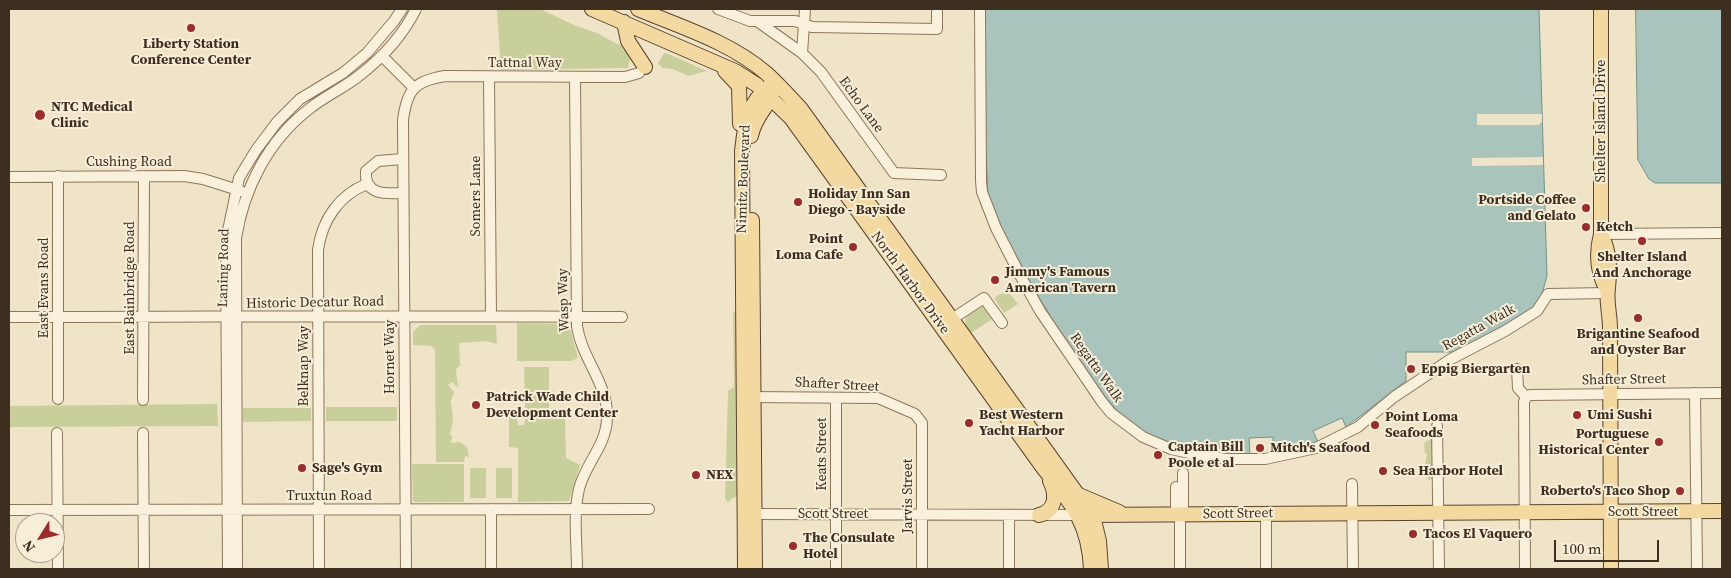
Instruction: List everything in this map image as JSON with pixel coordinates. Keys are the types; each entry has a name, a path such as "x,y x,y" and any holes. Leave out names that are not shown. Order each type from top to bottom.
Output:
{"main road":[{"name":"North Harbor Drive","path":"592,9 711,60 770,90"},
{"name":"North Harbor Drive","path":"638,9 731,50 761,69 770,90 1078,494 1099,540 1101,569"},
{"name":"Shelter Island Drive","path":"1601,9 1602,234 1608,251 1610,271 1608,291 1611,394 1611,569"},
{"path":"624,22 628,41 642,70"},
{"path":"711,60 732,76 739,86 742,151"},
{"name":"Nimitz Boulevard","path":"755,569 742,151 747,116 770,90"},
{"name":"Nimitz Boulevard","path":"745,569 749,397 751,142 756,118 770,90"},
{"name":"North Harbor Drive","path":"947,323 1044,469 1086,515"},
{"path":"1038,515 1050,509 1054,500 1054,490 1044,469"},
{"path":"1078,494 1108,508 1135,514"},
{"name":"Scott Street","path":"1086,515 1722,511"},
{"name":"North Harbor Drive","path":"1086,515 1084,527 1091,569"}],"street":[{"name":"Laning Road","path":"232,318 226,240 236,190 244,170 277,122 300,100 342,73 367,53 402,9"},
{"name":"Laning Road","path":"228,569 232,510 232,318 236,238 240,213 247,192 268,153 295,120 310,108 360,76 382,56 402,32 416,9"},
{"path":"718,9 753,21 802,53 805,9"},
{"path":"753,21 795,21 812,28 937,29 937,9"},
{"name":"Regatta Walk","path":"980,9 981,182 982,192 993,220 1034,302 1102,402 1125,425 1155,442 1171,449 1226,459 1272,458 1314,448 1358,426 1394,397 1451,358 1505,331 1537,311 1548,294 1608,291"},
{"name":"Echo Lane","path":"802,53 821,72 894,173 941,175"},
{"path":"382,56 414,87"},
{"name":"Tattnal Way","path":"414,87 428,79 444,76 625,76 642,70"},
{"name":"Somers Lane","path":"489,77 491,315"},
{"name":"Wasp Way","path":"575,77 576,316 578,337 606,397 607,419 604,439 585,472 579,489 577,569"},
{"name":"Hornet Way","path":"406,569 403,159 406,100 414,87"},
{"path":"403,159 384,160 371,165 366,171 367,184 372,190 403,193"},
{"name":"East Evans Road","path":"58,176 58,399"},
{"name":"East Bainbridge Road","path":"143,400 144,176"},
{"name":"Cushing Road","path":"9,177 192,176 247,192"},
{"name":"Belknap Way","path":"319,569 317,275 320,236 335,206 345,196 367,184"},
{"path":"1602,234 1722,233"},
{"path":"947,323 984,298 1002,323"},
{"name":"Historic Decatur Road","path":"9,317 318,318 491,315 622,317"},
{"path":"1516,369 1518,388 1526,397 1524,402 1525,569"},
{"path":"1695,393 1697,569"},
{"name":"Shafter Street","path":"1526,397 1530,395 1722,393"},
{"name":"Shafter Street","path":"749,397 832,396 836,399 878,398 915,414 922,423"},
{"name":"Keats Street","path":"836,399 836,569"},
{"name":"Jarvis Street","path":"922,423 922,569"},
{"path":"1437,426 1439,569"},
{"path":"57,433 58,569"},
{"path":"143,433 144,569"},
{"path":"1179,473 1180,569"},
{"path":"1352,484 1353,569"},
{"path":"491,509 491,569"},
{"name":"Truxtun Road","path":"9,510 649,509"},
{"name":"Laning Road","path":"232,510 237,569"},
{"path":"1266,513 1266,569"},
{"name":"Scott Street","path":"754,514 1086,515"},
{"path":"1009,514 1009,569"}],"green space":[{"path":"497,9 540,9 574,25 597,33 621,46 630,58 628,68 501,70"},
{"path":"664,53 707,71 688,76 673,69 662,68 658,63"},
{"path":"1007,290 1018,304 1004,313 994,298"},
{"path":"981,307 986,307 994,318 971,333 965,325 966,317"},
{"path":"733,311 737,312 737,497 731,499 728,503 725,498 728,391 734,387"},
{"path":"517,323 569,324 578,358 571,361 517,361"},
{"path":"420,325 496,325 497,344 486,341 459,343 460,366 456,369 458,388 452,382 448,385 454,392 451,400 453,418 450,433 453,439 451,439 451,443 460,442 467,447 469,457 465,456 464,462 436,462 435,350 431,346 413,345 413,332"},
{"path":"524,367 549,367 549,409 525,409"},
{"path":"217,404 218,426 9,427 9,406"},
{"path":"326,407 397,407 397,421 326,421"},
{"path":"243,408 311,408 311,421 243,422"},
{"path":"509,415 517,415 518,425 524,425 526,416 565,417 566,458 580,465 569,501 518,502 518,448 509,447"},
{"path":"1433,437 1433,479 1428,480 1425,465 1427,454 1425,453 1424,443"},
{"path":"412,464 464,464 464,502 415,502 413,500"},
{"path":"470,468 486,468 486,498 470,498"},
{"path":"496,468 512,468 512,498 496,498"}],"water":[{"path":"986,9 1539,9 1547,276 1540,301 1534,309 1458,352 1406,352 1406,381 1346,427 1342,418 1313,431 1318,442 1273,454 1273,437 1249,438 1250,455 1244,455 1189,448 1150,435 1121,415 1101,391 1069,345 1042,303 1018,260 986,193 988,191 984,121"},
{"path":"1636,9 1722,9 1722,183 1655,183 1649,179 1638,160"}],"pier":[{"path":"1477,114 1542,114 1542,122 1538,125 1477,125"},
{"path":"1543,157 1543,165 1472,166 1472,158"}],"place":[{"name":"Liberty Station Conference Center","path":"191,28"},
{"name":"NTC Medical Clinic","path":"40,115"},
{"name":"Holiday Inn San Diego - Bayside","path":"798,202"},
{"name":"Portside Coffee and Gelato","path":"1586,208"},
{"name":"Ketch","path":"1586,227"},
{"name":"Shelter Island And Anchorage","path":"1642,241"},
{"name":"Point Loma Cafe","path":"853,247"},
{"name":"Jimmy's Famous American Tavern","path":"995,280"},
{"name":"Brigantine Seafood and Oyster Bar","path":"1638,318"},
{"name":"Eppig Biergarten","path":"1411,369"},
{"name":"Patrick Wade Child Development Center","path":"476,405"},
{"name":"Umi Sushi","path":"1577,415"},
{"name":"Best Western Yacht Harbor","path":"969,423"},
{"name":"Point Loma Seafoods","path":"1375,425"},
{"name":"Portuguese Historical Center","path":"1659,442"},
{"name":"Mitch's Seafood","path":"1260,448"},
{"name":"Captain Bill Poole et al","path":"1158,455"},
{"name":"Sage's Gym","path":"302,468"},
{"name":"Sea Harbor Hotel","path":"1383,471"},
{"name":"NEX","path":"696,475"},
{"name":"Roberto's Taco Shop","path":"1680,491"},
{"name":"Tacos El Vaquero","path":"1413,534"},
{"name":"The Consulate Hotel","path":"793,546"}]}
